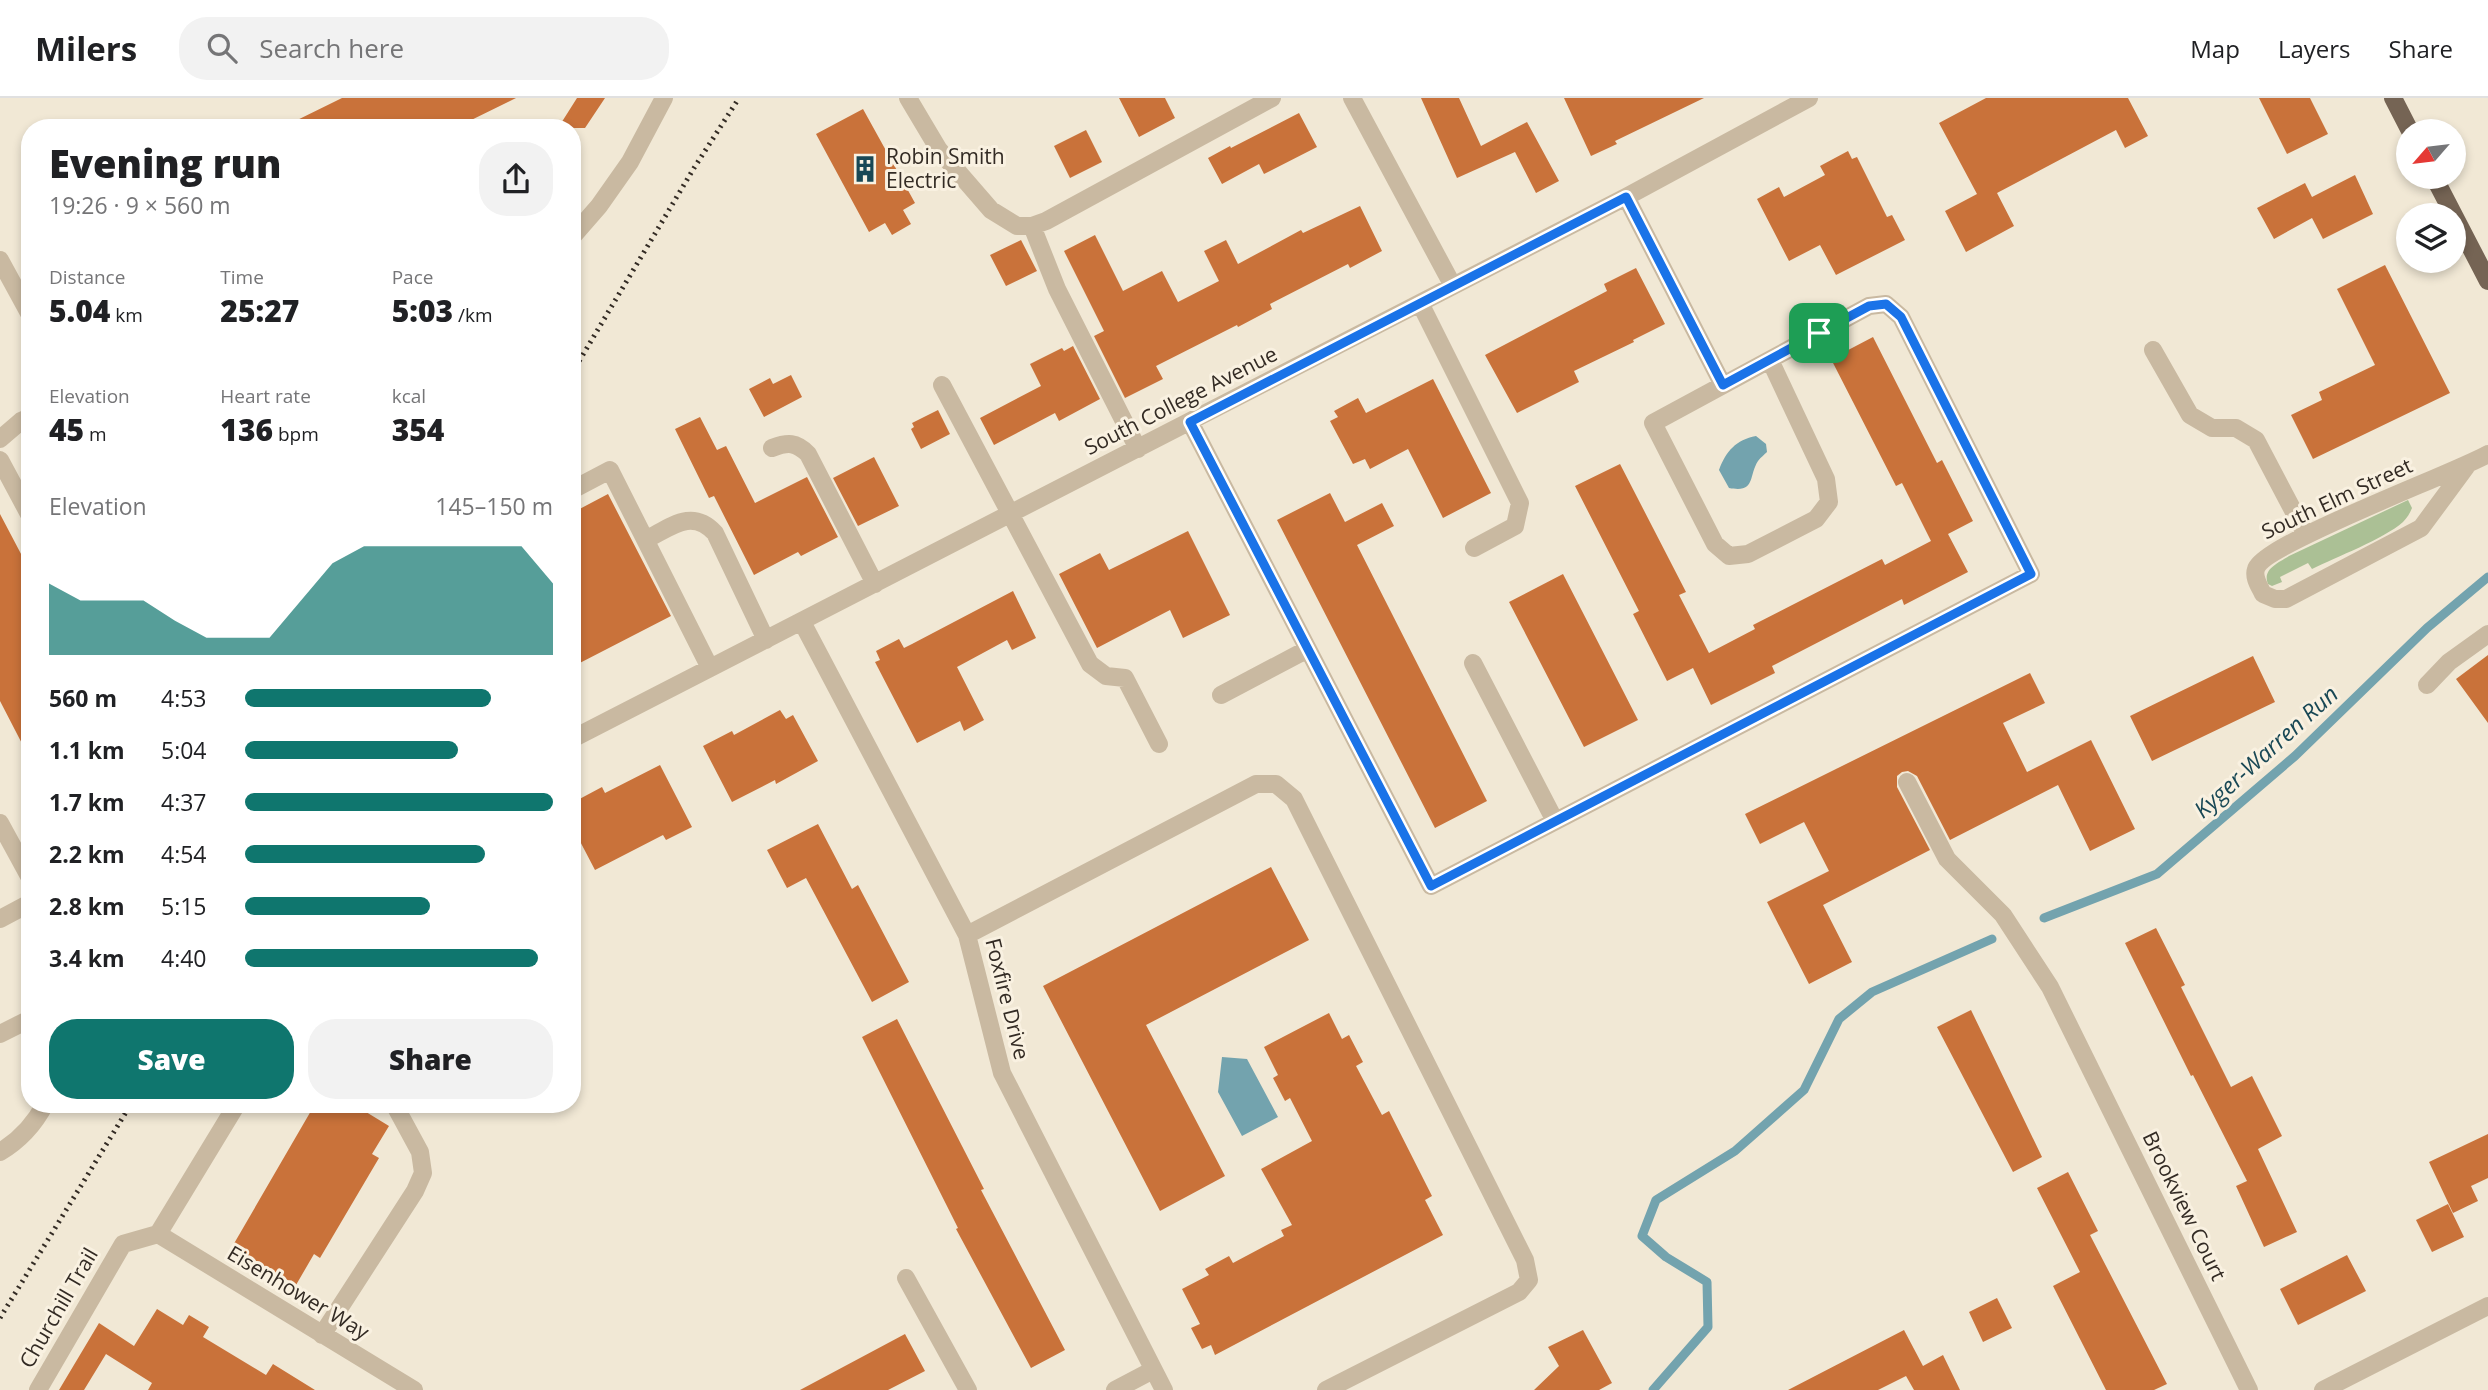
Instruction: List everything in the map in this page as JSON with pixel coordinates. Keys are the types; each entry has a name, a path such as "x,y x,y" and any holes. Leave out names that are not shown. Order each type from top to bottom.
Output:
{"main road":[{"path":"2393,98 2404,119"},
{"path":"2440,189 2488,281"}],"street":[{"path":"581,227 630,162 664,98"},
{"path":"908,98 939,150 991,210 1017,226 1032,226 1046,221 1272,98"},
{"path":"1352,98 1453,286"},
{"name":"South College Avenue","path":"581,734 1626,197 1809,98"},
{"path":"1626,197 1723,385"},
{"path":"1032,226 1057,289 1138,449"},
{"path":"0,260 21,298"},
{"path":"1420,303 1520,503 1516,526 1474,548"},
{"path":"1190,422 1431,886 2031,574 1901,317 1886,304 1869,306 1653,423 1715,544 1729,556 1748,555 1816,519 1829,502 1826,480 1770,360"},
{"path":"2153,350 2190,415 2212,428 2236,428 2256,440 2306,535"},
{"path":"942,385 1090,664 1106,676 1125,678 1159,744"},
{"path":"0,439 21,421"},
{"path":"772,448 786,443 799,445 808,454 875,584"},
{"name":"South Elm Street","path":"2466,467 2421,528 2286,599 2274,599 2263,594 2256,580 2256,568 2262,560 2306,535 2402,491 2466,467 2488,454"},
{"path":"0,460 21,499"},
{"path":"581,486 610,470 710,668"},
{"path":"647,539 687,520 707,524 715,533 766,640"},
{"name":"Foxfire Drive","path":"802,622 967,935 1002,1073 1164,1390"},
{"path":"2427,685 2449,662 2488,634"},
{"path":"1221,695 1308,649"},
{"path":"1473,663 1555,821"},
{"name":"Brookview Court","path":"1907,782 1947,859 2003,915 2050,987 2249,1390"},
{"path":"967,935 1256,784 1276,784 1294,799 1525,1261 1529,1279 1519,1292 1326,1390"},
{"path":"0,823 21,862"},
{"path":"0,919 21,908"},
{"path":"0,1034 21,1027"},
{"path":"0,1152 15,1144 40,1113"},
{"path":"158,1234 232,1113"},
{"path":"322,1335 415,1191 423,1173 420,1152 399,1113"},
{"name":"Eisenhower Way","path":"158,1234 414,1390"},
{"name":"Churchill Trail","path":"38,1390 123,1244 158,1234"},
{"path":"906,1278 968,1390"},
{"path":"2323,1390 2488,1306"},
{"path":"1115,1390 1153,1370"}],"green space":[{"path":"2408,500 2412,508 2407,517 2384,535 2312,569 2308,563 2280,577 2282,582 2272,586 2268,584 2269,570 2280,561"}],"water":[{"path":"1756,436 1766,444 1767,452 1758,461 1747,486 1729,488 1719,470 1722,463 1737,444"},
{"path":"1222,1057 1247,1059 1278,1117 1242,1136 1218,1092"}],"building":[{"path":"342,98 516,98 473,119 299,119"},
{"path":"577,98 605,98 585,128 581,128 581,119 564,119"},
{"path":"1119,98 1165,98 1175,118 1139,137"},
{"path":"1421,98 1459,98 1481,146 1527,122 1559,181 1536,193 1515,152 1457,178"},
{"path":"1564,98 1704,98 1615,141 1617,144 1591,156"},
{"path":"1986,98 2128,98 2148,136 2125,148 2116,130 1997,193 2014,226 1966,252 1945,211 1977,194 1939,123"},
{"path":"2259,98 2310,98 2328,134 2287,154"},
{"name":"Robin Smith Electric","path":"863,109 915,203 903,210 911,224 892,235 885,223 869,232 816,134"},
{"path":"1299,113 1317,147 1264,174 1259,164 1222,184 1208,158"},
{"path":"1086,130 1102,162 1070,178 1054,146"},
{"path":"1848,151 1852,159 1857,157 1887,217 1892,215 1905,240 1836,275 1820,245 1789,261 1757,199 1779,187 1784,197 1825,175 1820,166"},
{"path":"2355,175 2373,214 2323,239 2312,218 2274,239 2257,208 2305,183 2312,197"},
{"path":"1360,206 1382,251 1350,268 1348,264 1270,304 1272,309 1156,366 1163,379 1125,398 1094,336 1104,331 1064,251 1095,235 1123,291 1162,271 1178,302 1219,281 1204,251 1226,240 1238,264 1301,230 1303,233"},
{"path":"1021,240 1037,271 1006,286 990,255"},
{"path":"2385,265 2450,393 2313,459 2291,415 2322,400 2319,392 2375,365 2337,289"},
{"path":"1636,268 1665,324 1574,371 1579,382 1517,413 1485,355 1607,291 1604,284"},
{"path":"1873,337 1937,463 1942,460 1973,521 1948,534 1968,572 1904,605 1902,599 1772,666 1775,673 1711,705 1693,668 1667,681 1633,614 1639,611 1575,486 1620,464 1686,592 1679,595 1709,653 1755,629 1753,625 1882,559 1885,565 1931,541 1902,483 1896,486 1831,359"},
{"path":"1073,346 1100,399 1059,421 1055,413 994,445 980,418 1041,386 1030,364 1062,348 1064,351"},
{"path":"791,375 802,397 764,417 749,389 770,378 773,384"},
{"path":"1433,379 1491,493 1443,518 1408,449 1370,469 1365,459 1353,464 1330,421 1338,417 1334,411 1358,398 1366,413"},
{"path":"938,410 950,434 921,449 911,429 914,427 912,423"},
{"path":"700,417 717,450 726,446 755,503 807,477 838,537 801,556 798,552 754,575 714,496 709,498 675,429"},
{"path":"874,457 899,506 858,526 833,478"},
{"path":"1330,493 1345,522 1382,503 1394,526 1357,545 1487,801 1435,828 1277,520"},
{"path":"608,494 671,616 581,662 581,508"},
{"path":"0,514 21,554 21,742 0,701"},
{"path":"1188,531 1230,615 1183,638 1170,610 1097,648 1059,574 1100,553 1109,570"},
{"path":"1563,574 1638,720 1584,747 1509,602"},
{"path":"1013,591 1036,638 1012,650 1007,640 957,667 984,720 964,731 960,721 917,743 875,662 880,660 876,651 899,639 904,648"},
{"path":"2488,655 2488,723 2456,679"},
{"path":"2253,656 2275,702 2152,761 2130,716"},
{"path":"2030,673 2045,703 2003,723 2027,772 2091,740 2135,829 2090,851 2058,785 1950,840 1917,776 1908,771 1902,772 1897,776 1897,787 1930,850 1823,905 1852,962 1809,984 1767,902 1829,871 1804,822 1760,844 1745,814"},
{"path":"780,710 786,719 793,715 818,761 776,784 775,780 732,802 703,746 732,731 734,735"},
{"path":"660,765 692,827 666,840 663,835 595,870 581,843 581,798 602,787 605,793"},
{"path":"818,824 852,889 858,885 909,982 872,1002 806,878 787,888 767,850"},
{"path":"1271,867 1309,940 1146,1025 1225,1176 1160,1211 1043,986"},
{"path":"2156,928 2185,985 2181,987 2231,1087 2252,1076 2282,1136 2258,1149 2297,1232 2264,1247 2236,1186 2247,1181 2125,943"},
{"path":"1971,1010 2042,1157 2013,1172 1937,1027"},
{"path":"1329,1013 1342,1039 1349,1035 1363,1062 1356,1066 1382,1115 1389,1111 1432,1196 1425,1200 1443,1235 1215,1355 1211,1345 1202,1349 1191,1328 1200,1324 1182,1289 1209,1275 1205,1269 1229,1256 1233,1263 1284,1236 1281,1230 1292,1225 1261,1169 1312,1141 1290,1098 1285,1101 1273,1078 1278,1075 1264,1047"},
{"path":"897,1019 984,1189 981,1190 1065,1350 1031,1368 956,1229 958,1228 862,1037"},
{"path":"310,1113 368,1113 389,1126 372,1154 379,1158 320,1258 314,1254 296,1285 232,1247"},
{"path":"2488,1134 2488,1178 2471,1186 2478,1201 2453,1213 2429,1162"},
{"path":"2068,1172 2098,1231 2090,1235 2167,1384 2154,1390 2106,1390 2053,1286 2080,1272 2037,1188"},
{"path":"2448,1204 2464,1237 2432,1252 2416,1220"},
{"path":"2347,1255 2366,1291 2298,1325 2280,1289"},
{"path":"1997,1298 2012,1328 1983,1342 1969,1312"},
{"path":"157,1309 183,1325 189,1315 209,1327 203,1337 266,1375 273,1364 315,1390 148,1390 152,1383 106,1354 84,1390 59,1390 99,1323 134,1346"},
{"path":"1583,1330 1612,1383 1599,1390 1534,1390 1559,1366 1548,1347"},
{"path":"1904,1330 1923,1366 1943,1355 1960,1390 1914,1390 1906,1376 1878,1390 1788,1390"},
{"path":"905,1334 925,1371 888,1390 800,1390"}],"waterway":[{"name":"Kyger-Warren Run","path":"2044,918 2157,874 2295,756 2427,628 2488,577"},
{"name":"Kyger-Warren Run","path":"1653,1390 1708,1327 1707,1282 1666,1257 1642,1236 1656,1200 1735,1151 1804,1090 1839,1019 1872,992 1992,939"}],"railway":[{"path":"581,358 739,98"},
{"path":"0,1318 125,1113"}],"place":[{"name":"Robin Smith Electric","path":"865,169"}],"route":[{"path":"1626,197 1723,385 1819,333 1869,306 1886,304 1901,317 2031,574 1431,886 1190,422 1626,197"}]}
